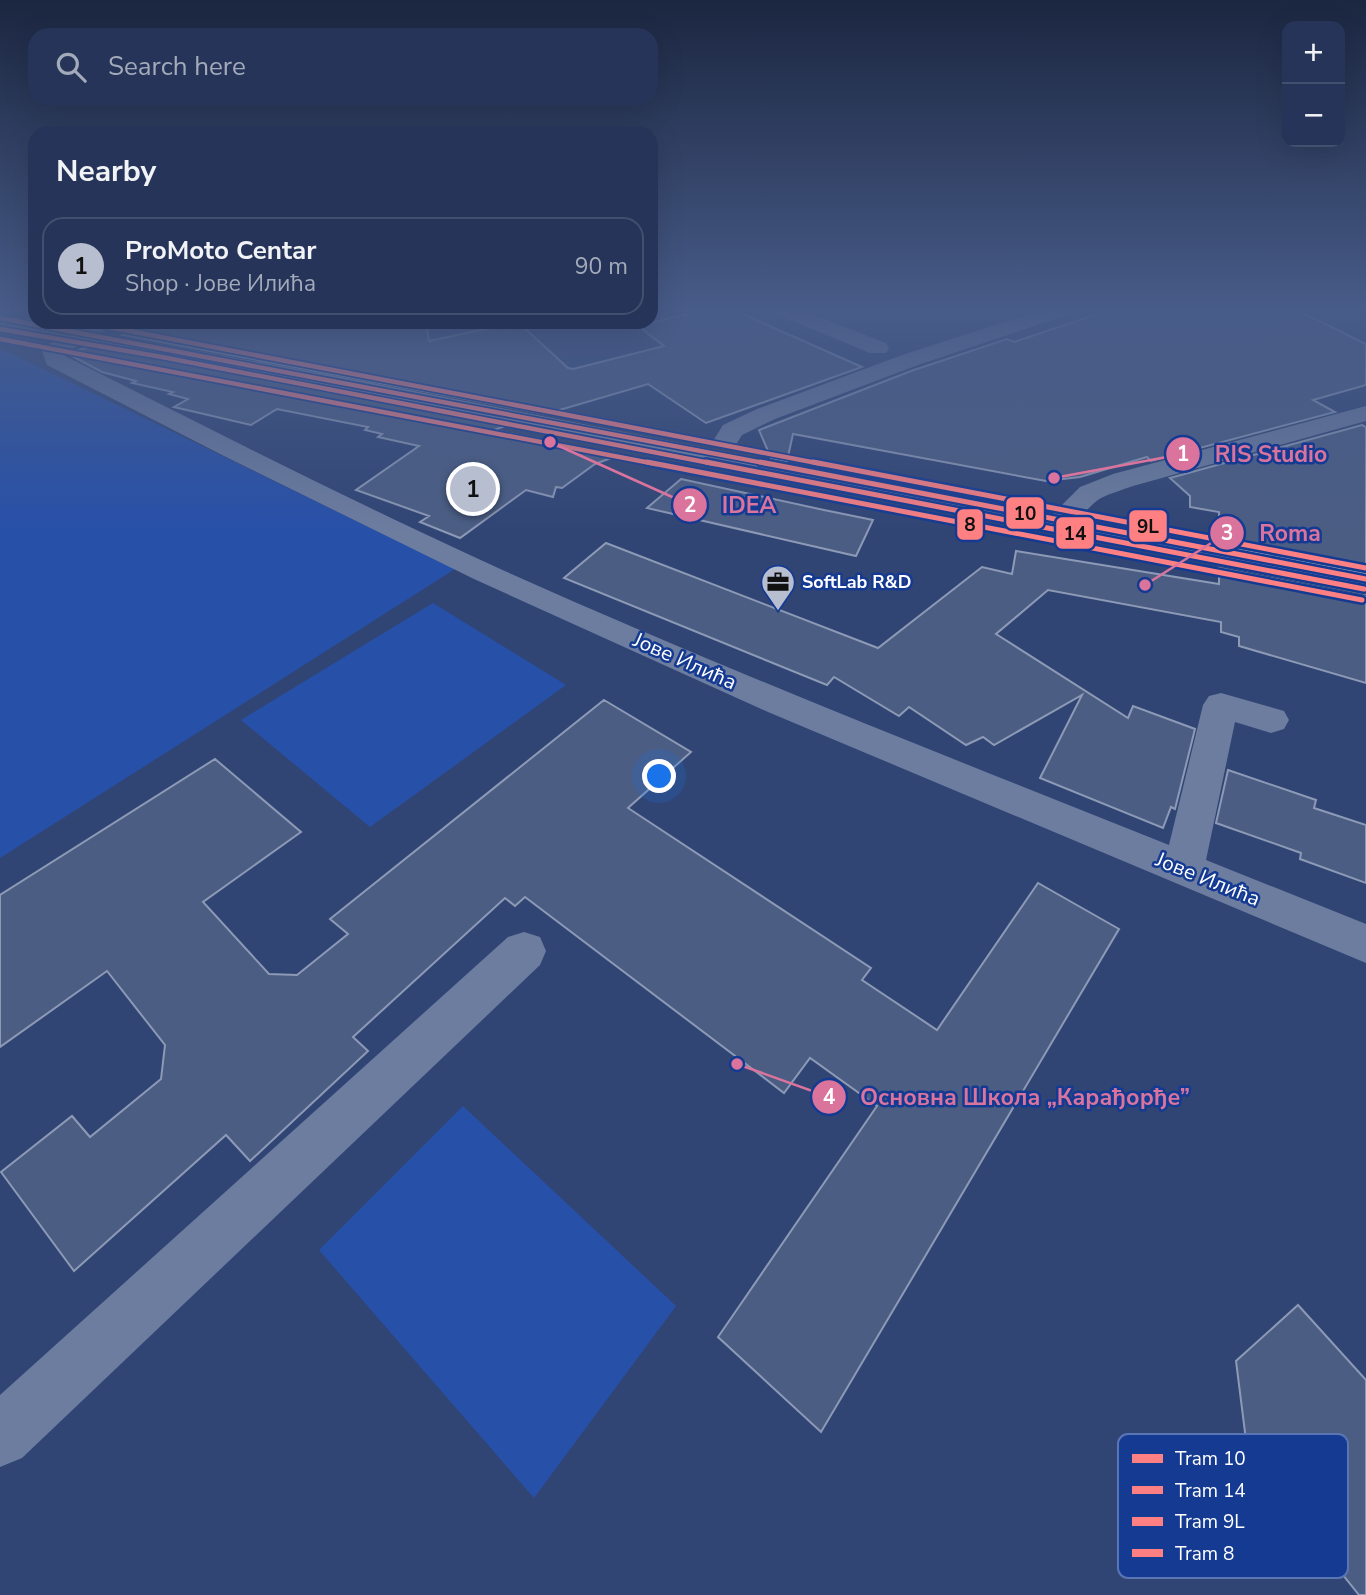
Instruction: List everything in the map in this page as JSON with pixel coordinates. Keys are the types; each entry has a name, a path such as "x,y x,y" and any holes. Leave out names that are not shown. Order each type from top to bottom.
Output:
{"main road":[{"path":"350,385 1065,515 1366,561"},
{"path":"435,385 726,441 1065,515 1366,586"}],"street":[{"name":"Јове Илића","path":"106,385 389,527 780,703 1366,944"},
{"path":"726,441 732,430 744,422 842,385"},
{"path":"1065,515 1090,493 1123,480 1366,413"},
{"path":"1184,869 1221,705 1271,720"},
{"path":"0,1436 524,951"}],"shaded area":[{"path":"0,385 77,385 455,569 0,858"},
{"path":"433,603 566,685 370,827 241,720"},
{"path":"463,1106 676,1306 534,1498 319,1250"}],"building":[{"path":"143,385 295,385 505,426 494,430 619,455 595,464 562,488 556,487 553,497 526,490 460,538 420,522 429,516 356,490 419,446 378,437 382,434 365,430 368,427 277,409 251,425 174,407 188,399 169,394 173,392"},
{"path":"393,385 643,385 546,414"},
{"path":"650,385 811,385 706,423"},
{"path":"874,385 1364,385 1313,400 1335,412 1151,461 1147,457 1080,477 1046,481 793,434 787,461 771,458 759,430"},
{"path":"1362,425 1366,427 1366,574 1219,546 1219,512 1190,507 1190,496 1170,478"},
{"path":"681,479 873,520 856,556 647,508"},
{"path":"606,543 878,648 982,567 1012,574 1016,551 1219,584 1219,568 1366,597 1366,683 1239,646 1239,637 1221,632 1221,622 1048,590 996,634 1128,718 1133,706 1195,729 1175,809 1171,807 1163,828 1040,778 1082,695 994,745 983,737 966,745 909,707 899,716 834,677 827,685 564,578"},
{"path":"604,700 691,752 628,808 871,968 862,980 937,1030 1038,883 1119,929 821,1432 718,1337 877,1106 810,1058 784,1093 525,897 515,906 505,898 353,1037 368,1051 250,1161 226,1135 74,1271 1,1172 72,1116 90,1137 161,1079 165,1045 107,971 0,1047 0,895 215,759 301,832 203,902 269,974 297,975 348,934 330,919"},
{"path":"1228,770 1316,800 1314,808 1366,825 1366,883 1300,859 1301,853 1216,823"},
{"path":"1298,1305 1366,1380 1366,1595 1359,1595 1345,1578 1348,1578 1348,1434 1245,1434 1236,1361"}],"tram line":[{"name":"8","path":"250,385 1362,600"},
{"name":"14","path":"309,385 1364,589"},
{"name":"10","path":"363,385 1366,579"},
{"name":"9L","path":"414,385 1366,568"}],"place":[{"name":"IDEA","path":"550,442"},
{"name":"RIS Studio","path":"1054,478"},
{"name":"ProMoto Centar","path":"473,489"},
{"name":"Roma","path":"1145,585"},
{"name":"SoftLab R&D","path":"778,612"},
{"name":"Основна Школа „Карађорђе”","path":"737,1064"}]}
